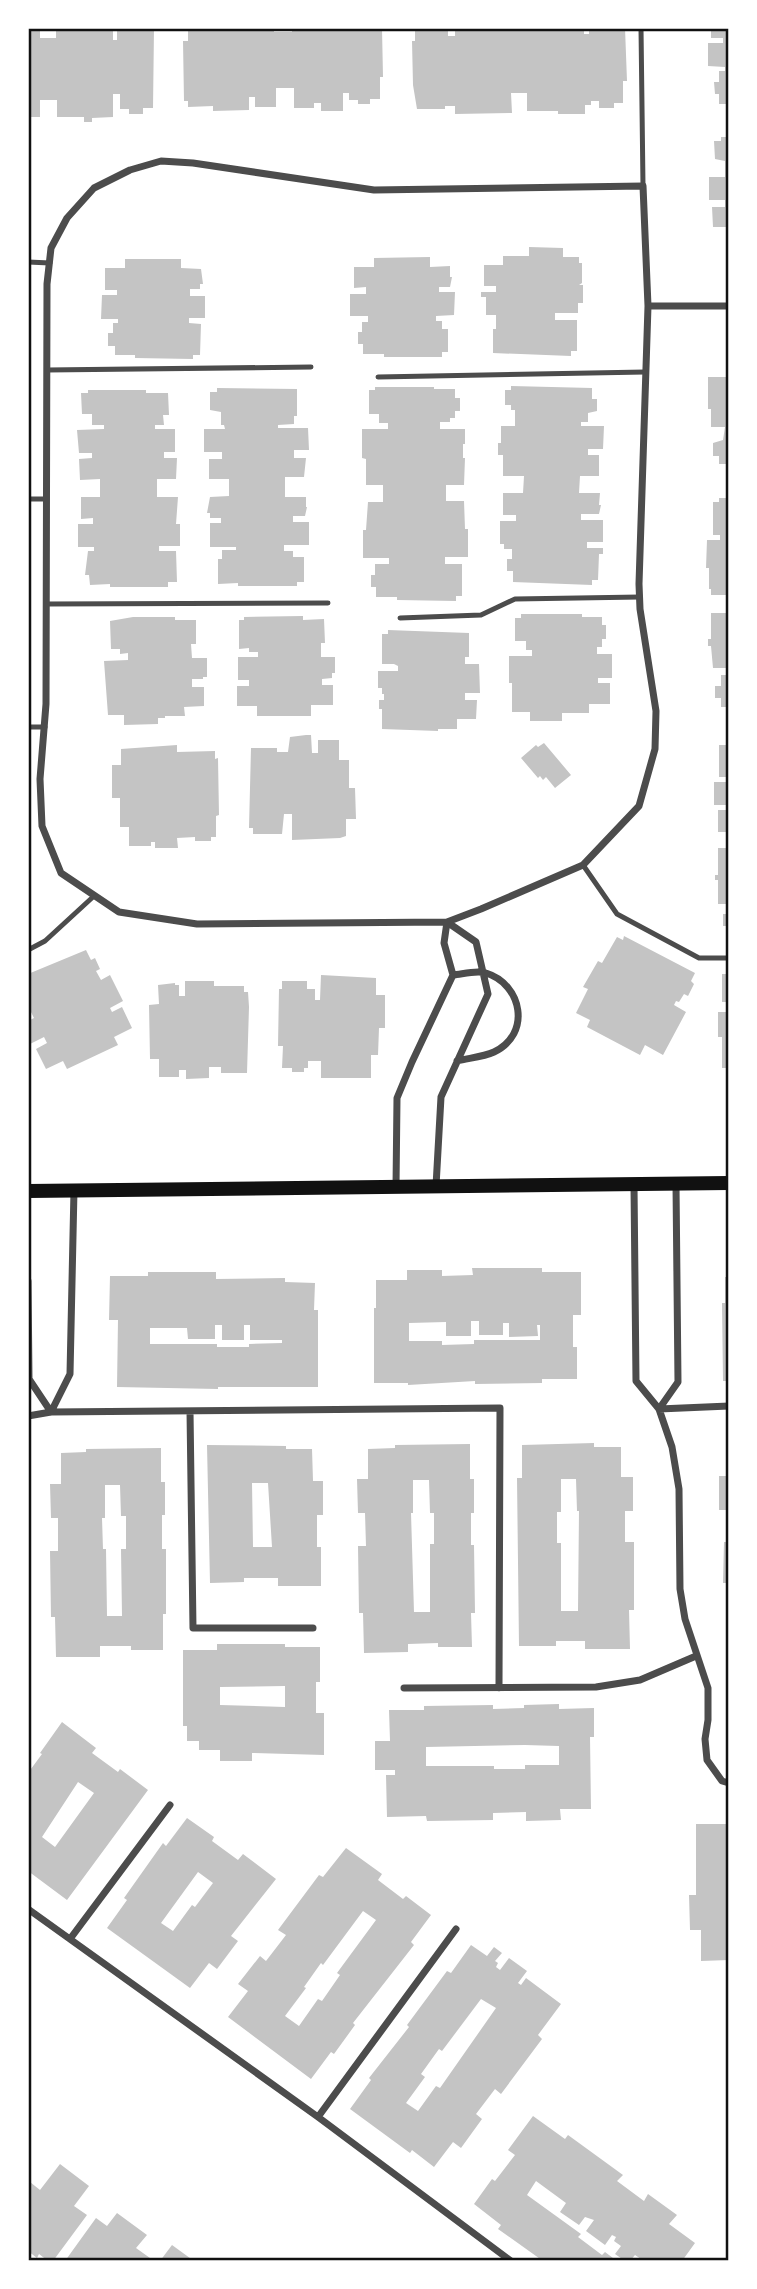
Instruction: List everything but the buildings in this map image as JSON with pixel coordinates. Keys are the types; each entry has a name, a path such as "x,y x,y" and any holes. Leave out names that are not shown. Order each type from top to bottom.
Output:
{"main road":[{"path":"28,1191 729,1184"}],"street":[{"path":"161,161 193,163 374,190 643,186 648,306 639,597 656,711 655,749 639,806 583,865 447,922 197,924 118,912 61,873 42,826 40,779 45,727 47,284 51,248 67,218 94,188 130,170 161,161"},
{"path":"648,306 729,306"},
{"path":"436,1187 441,1097 488,994 476,942 447,922"},
{"path":"397,1187 397,1098 453,975 444,943 447,922"},
{"path":"453,975 483,972 496,978 511,990 517,1001 519,1022 512,1038 495,1051 457,1061"},
{"path":"659,1409 678,1382 676,1184"},
{"path":"634,1185 636,1381 659,1409 672,1447 680,1489 680,1589 685,1619 708,1688 705,1739 707,1760 722,1781 729,1783"},
{"path":"51,1412 70,1374 74,1190"},
{"path":"28,1282 29,1379 51,1412"},
{"path":"659,1409 729,1405"},
{"path":"28,1416 51,1412 500,1408 499,1688"},
{"path":"190,1411 192,1628 313,1628"},
{"path":"404,1688 596,1687 640,1681 696,1656"},
{"path":"70,1939 170,1805"},
{"path":"28,1909 318,2118 510,2261"},
{"path":"318,2118 456,1929"}],"lane":[{"path":"640,28 643,186"},
{"path":"28,262 50,263"},
{"path":"47,370 311,367"},
{"path":"378,377 646,372"},
{"path":"28,499 47,499"},
{"path":"400,618 481,615 516,599 639,597"},
{"path":"46,604 328,603"},
{"path":"28,727 45,727"},
{"path":"583,865 617,914 699,958 729,958"},
{"path":"28,950 45,941 94,896"}]}
